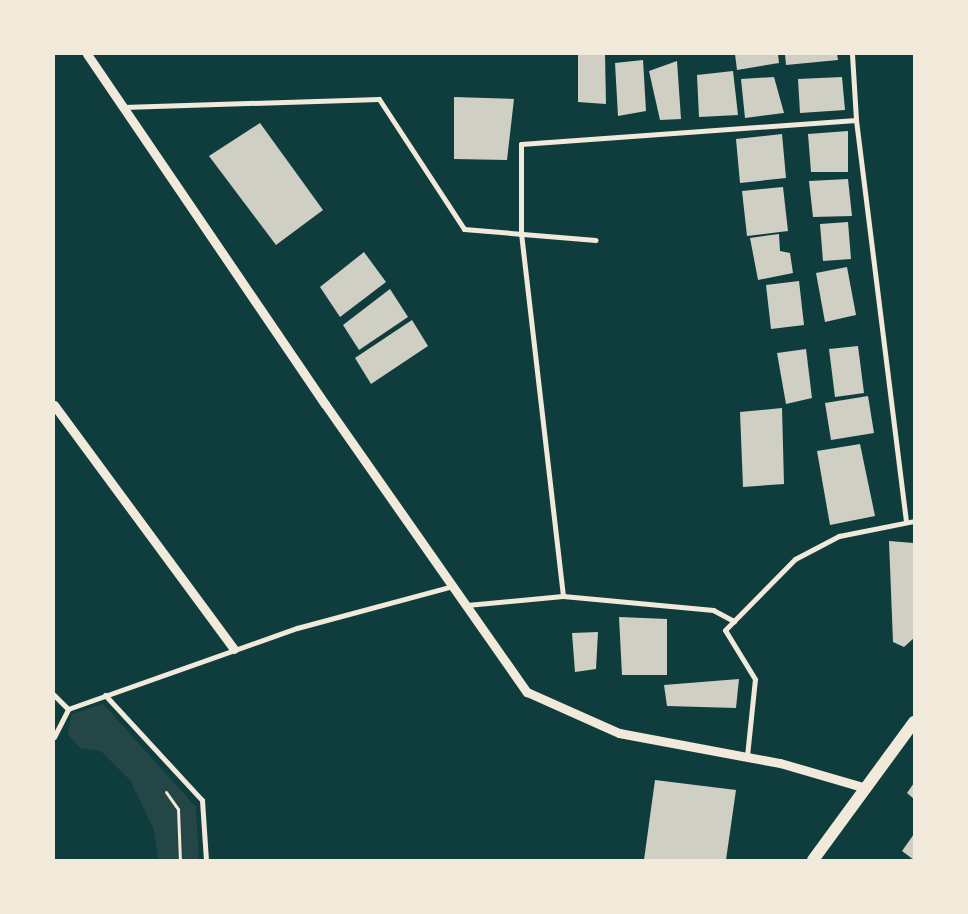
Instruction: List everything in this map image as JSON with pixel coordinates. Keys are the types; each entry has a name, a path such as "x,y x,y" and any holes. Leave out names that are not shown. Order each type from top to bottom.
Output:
{"main road":[{"path":"813,860 914,722"}],"street":[{"path":"87,54 527,692 619,733 747,756 866,788"},
{"path":"852,54 856,120 906,522"},
{"path":"123,107 379,99 464,229 596,240"},
{"path":"563,596 521,234 521,144 856,120"},
{"path":"54,405 234,650"},
{"path":"747,756 755,679 725,630 795,559 839,536 914,521"},
{"path":"54,738 68,709 297,628 453,586"},
{"path":"466,606 563,596 712,610 734,621"},
{"path":"54,695 68,709"},
{"path":"105,695 202,800 206,860"}],"path":[{"path":"163,788 178,809 180,860"}],"shaded area":[{"path":"103,704 196,807 199,860 158,860 154,830 130,780 101,751 80,748 68,735 71,714"}],"building":[{"path":"578,54 605,54 606,104 578,102"},
{"path":"735,54 778,54 779,63 737,70"},
{"path":"785,54 837,54 838,60 786,65"},
{"path":"643,60 646,111 618,116 615,63"},
{"path":"677,61 681,119 660,120 649,71"},
{"path":"733,71 738,115 699,117 697,75"},
{"path":"774,77 784,113 745,118 741,79"},
{"path":"842,77 845,110 800,113 798,79"},
{"path":"454,97 514,99 507,160 454,159"},
{"path":"260,123 323,210 276,245 209,156"},
{"path":"848,131 848,172 811,172 808,134"},
{"path":"782,134 786,178 740,183 736,139"},
{"path":"848,179 852,216 813,217 809,181"},
{"path":"783,187 788,231 747,236 742,191"},
{"path":"848,222 851,259 823,261 820,224"},
{"path":"779,234 780,251 790,253 793,273 758,280 750,238"},
{"path":"364,252 386,282 340,317 320,287"},
{"path":"847,267 856,315 825,322 816,273"},
{"path":"799,281 804,325 771,329 766,285"},
{"path":"390,289 408,317 359,350 343,325"},
{"path":"412,320 428,346 371,384 355,358"},
{"path":"858,346 864,393 835,397 829,349"},
{"path":"806,349 812,398 786,404 777,353"},
{"path":"868,396 874,433 831,440 825,403"},
{"path":"782,408 784,484 743,487 740,412"},
{"path":"860,444 875,516 830,525 817,451"},
{"path":"889,541 914,543 914,638 904,647 893,642"},
{"path":"619,617 667,619 667,675 622,675"},
{"path":"598,632 596,669 575,672 572,633"},
{"path":"739,679 736,708 667,706 664,685"},
{"path":"655,780 736,790 726,860 644,860"},
{"path":"914,783 914,799 907,793"},
{"path":"914,834 914,860 902,851"}]}
